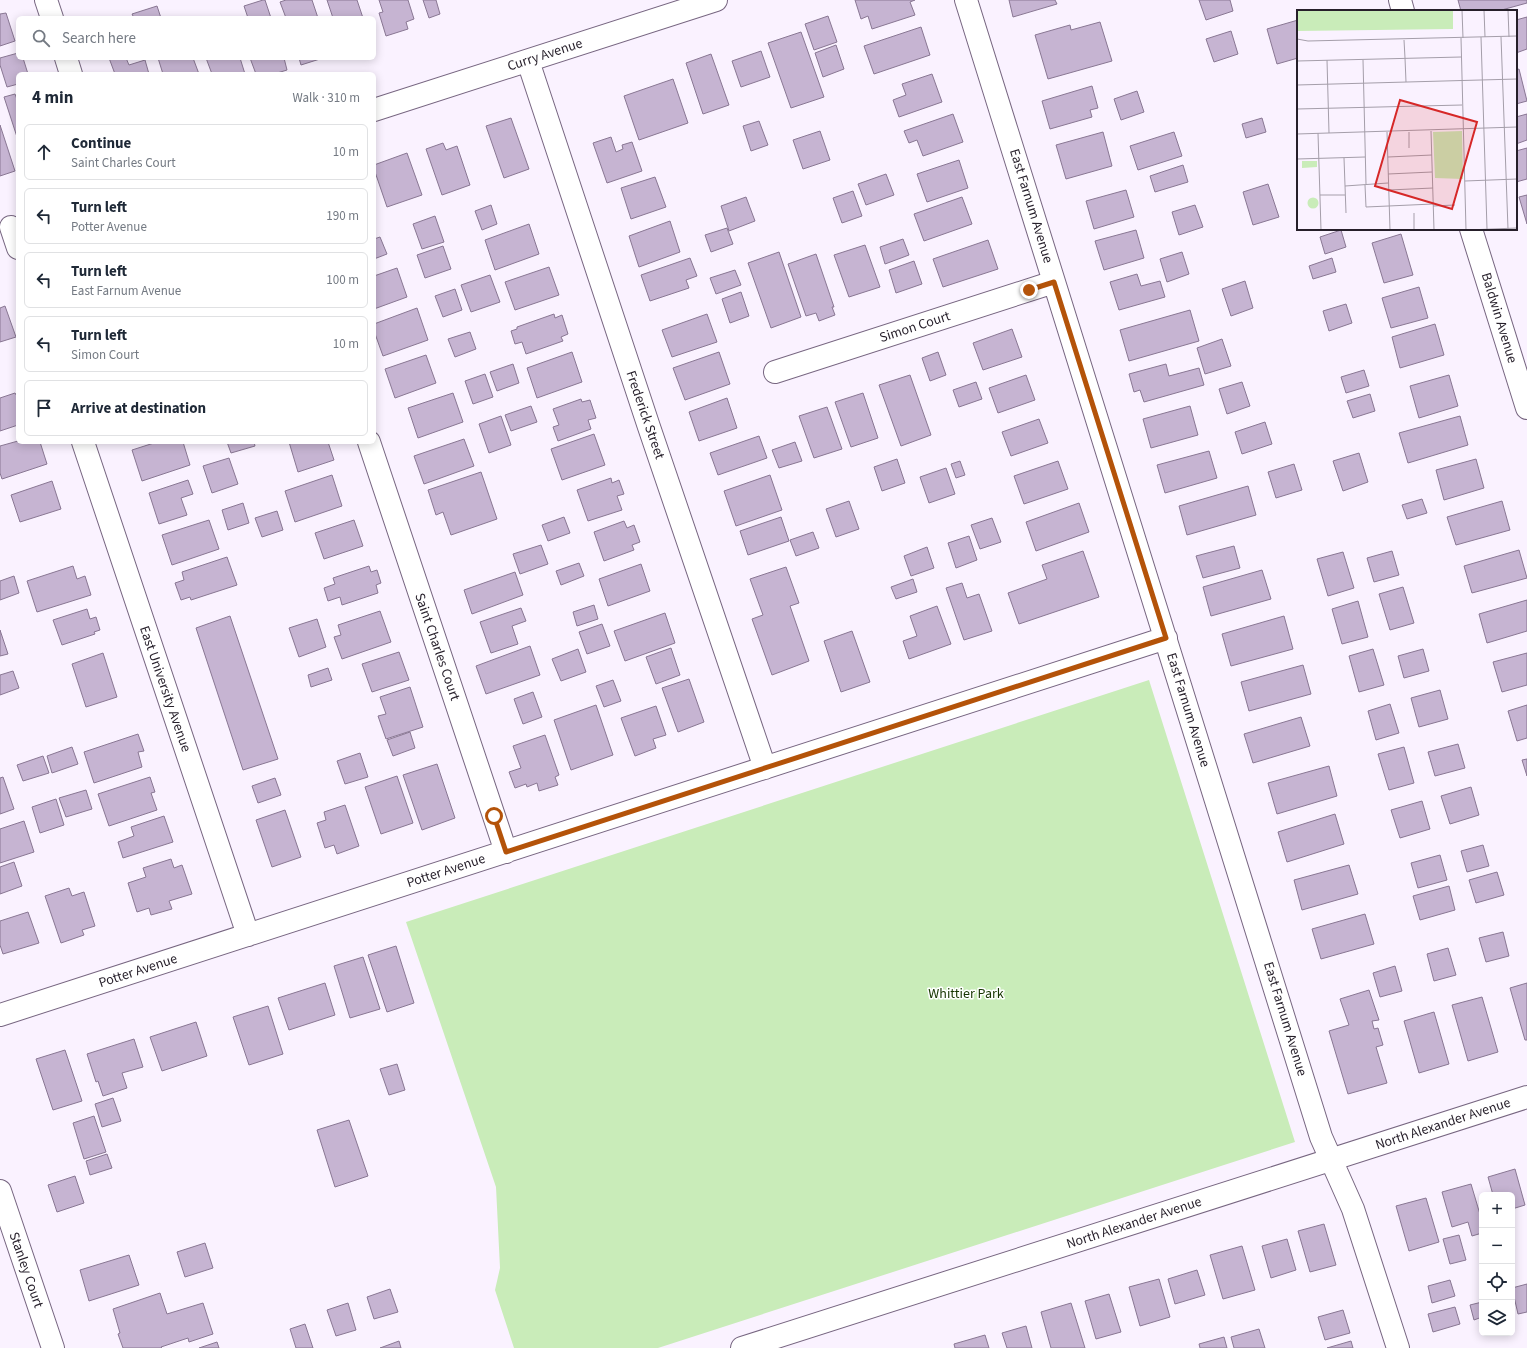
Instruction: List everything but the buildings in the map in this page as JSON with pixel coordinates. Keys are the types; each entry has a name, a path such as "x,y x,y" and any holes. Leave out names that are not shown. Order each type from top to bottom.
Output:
{"street":[{"path":"46,0 51,16"},
{"name":"Curry Avenue","path":"376,109 716,0"},
{"name":"East Farnum Avenue","path":"966,0 1319,1130 1353,1209 1398,1348"},
{"path":"1400,0 1403,10"},
{"path":"67,60 70,72"},
{"name":"Frederick Street","path":"528,61 649,427 765,768"},
{"path":"10,228 16,243"},
{"name":"Baldwin Avenue","path":"1471,230 1527,408"},
{"name":"Simon Court","path":"775,372 1054,282"},
{"name":"East University Avenue","path":"84,444 248,935"},
{"name":"Saint Charles Court","path":"370,444 506,852"},
{"name":"Potter Avenue","path":"0,1015 1166,638"},
{"name":"North Alexander Avenue","path":"742,1348 1527,1097"},
{"name":"Stanley Court","path":"0,1192 53,1348"}],"green space":[{"name":"Whittier Park","path":"1149,680 1295,1142 658,1348 514,1348 495,1290 500,1268 496,1187 406,922"}],"route":[{"path":"494,816 506,852 1166,638 1054,282 1029,290"}]}
